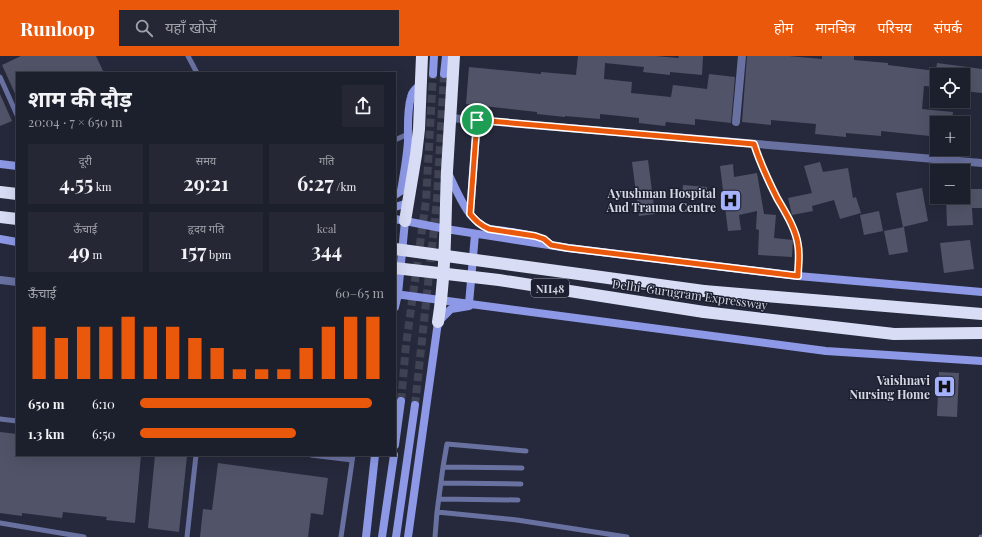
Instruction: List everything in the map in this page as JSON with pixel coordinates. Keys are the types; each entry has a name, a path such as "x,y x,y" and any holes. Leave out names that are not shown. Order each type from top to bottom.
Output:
{"highway":[{"path":"400,220 408,203 416,155 419,129 422,56"},
{"path":"438,322 442,300 446,229 447,170 454,56"},
{"path":"0,192 16,194"},
{"path":"0,217 16,219"},
{"name":"Delhi-Gurugram Expressway","path":"396,249 704,291 982,314"},
{"name":"Delhi-Gurugram Expressway","path":"396,268 499,280 704,312 894,334 982,333"}],"main road":[{"path":"433,74 434,56"},
{"path":"444,74 446,56"},
{"path":"396,194 401,190 404,175 409,104 414,90 421,85"},
{"path":"0,164 16,166"},
{"path":"447,170 457,192 470,214 477,222 489,229 535,236 544,239 551,245"},
{"path":"396,207 408,203"},
{"path":"982,292 798,276 568,248 475,234 400,220 396,294 826,351 982,361"},
{"path":"469,304 475,234"},
{"path":"0,239 16,242"},
{"path":"408,537 438,322 451,309 479,305"},
{"path":"396,438 401,401"},
{"path":"396,537 415,405"},
{"path":"366,537 375,456"},
{"path":"382,537 394,456"}],"street":[{"path":"736,122 742,56"},
{"path":"450,118 982,163"},
{"path":"470,214 477,120"},
{"path":"0,280 16,282"}],"lane":[{"path":"188,56 196,72"},
{"path":"0,77 16,113"},
{"path":"396,140 408,134"},
{"path":"754,144 766,176 796,236 799,252 798,276"},
{"path":"0,419 16,421"},
{"path":"435,537 443,467 448,444 526,451"},
{"path":"187,537 196,456"},
{"path":"332,456 352,457 341,537"},
{"path":"443,467 522,468"},
{"path":"441,483 521,484"},
{"path":"439,499 518,500"},
{"path":"437,512 517,520 626,537"},
{"path":"0,523 84,537"},
{"path":"592,532 596,537"}],"building":[{"path":"21,56 96,56 104,72 16,72 16,96 2,65"},
{"path":"578,56 656,56 678,58 679,56 703,56 702,75 670,72 670,75 643,72 644,67 605,63 604,79 632,82 631,93 671,97 673,85 707,89 709,74 735,77 731,123 695,119 695,125 666,122 665,126 639,123 639,118 600,114 600,119 565,117 537,114 537,112 466,104 469,67 541,74 541,72 576,75"},
{"path":"747,56 789,56 822,59 822,56 854,56 854,60 888,63 888,65 930,70 930,86 924,86 922,109 953,112 953,116 930,116 930,136 881,131 881,136 846,133 846,137 815,134 816,124 771,120 771,125 742,122"},
{"path":"937,63 982,69 982,93 970,92 970,68 936,68"},
{"path":"0,94 12,121 0,126"},
{"path":"648,160 655,214 639,216 632,162"},
{"path":"820,162 823,172 848,168 853,198 856,197 861,213 840,219 834,200 812,206 813,211 792,215 788,198 812,193 804,166"},
{"path":"733,164 734,177 757,173 764,214 776,215 774,238 793,240 792,257 758,255 759,230 756,229 757,211 739,215 741,230 728,231 720,166"},
{"path":"683,185 707,187 707,199 682,198"},
{"path":"922,188 928,221 903,227 896,193"},
{"path":"970,189 982,189 982,208 972,208 973,225 947,226 946,204 970,204"},
{"path":"879,211 883,231 864,235 860,215"},
{"path":"904,227 908,252 889,255 884,231"},
{"path":"970,240 974,269 944,273 940,243"},
{"path":"939,372 959,373 957,417 937,416"},
{"path":"0,432 16,434 16,456 141,456 135,523 106,520 107,517 63,512 62,518 22,513 22,516 0,513"},
{"path":"155,456 187,456 179,532 148,528"},
{"path":"218,463 328,478 323,515 311,513 308,537 200,537 203,509 212,510"}],"tunnel":[{"path":"401,401 406,345 426,201 433,74"},
{"path":"415,405 437,200 444,74"}],"place":[{"name":"Ayushman Hospital And Trauma Centre","path":"731,200"},
{"name":"Vaishnavi Nursing Home","path":"945,387"}],"route":[{"path":"477,120 754,144 766,176 796,236 799,252 798,276 568,248 551,245 548,241 535,236 489,229 477,222 470,214 477,120"}]}
